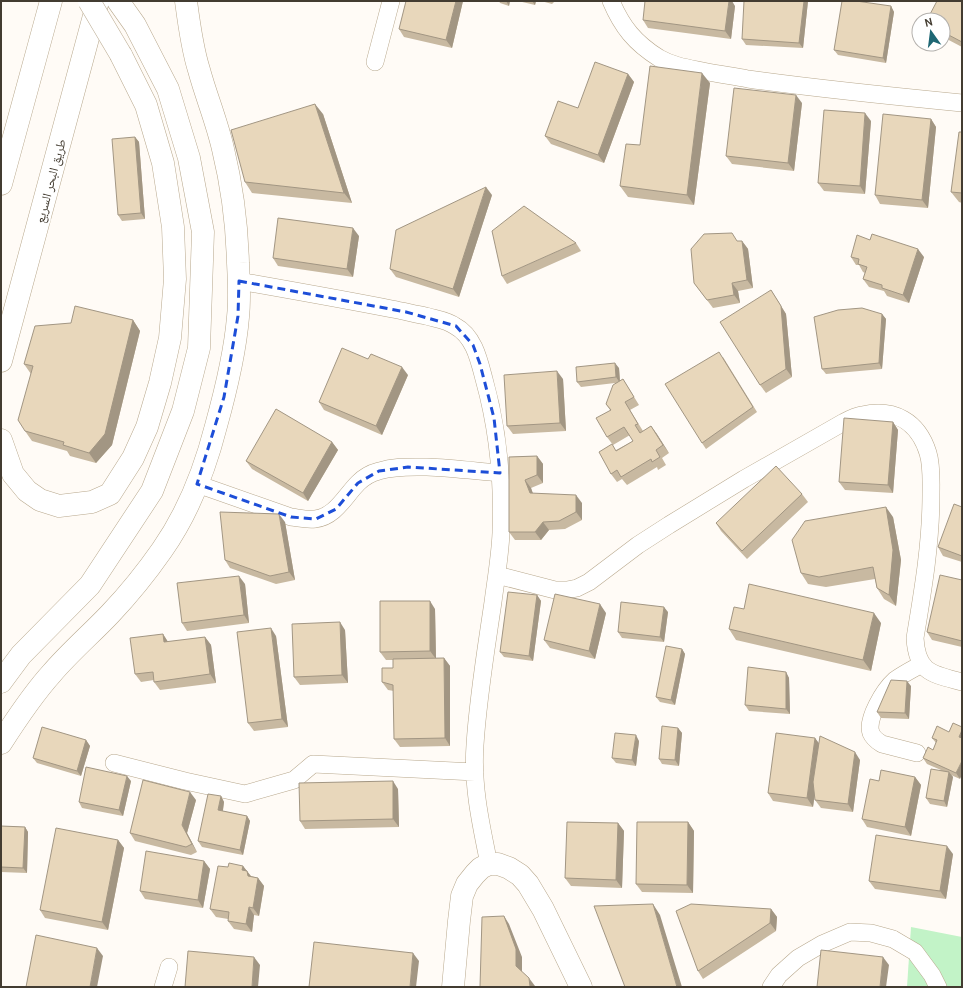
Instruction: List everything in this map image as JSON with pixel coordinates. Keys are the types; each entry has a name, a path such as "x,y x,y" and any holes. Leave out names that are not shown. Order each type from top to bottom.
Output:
{"main road":[{"path":"1,184 51,1"},
{"path":"1,440 14,474 27,491 40,500 59,506 92,502 110,494 133,458 147,427 160,383 170,338 175,280 173,227 163,163 146,105 121,55 89,1"},
{"name":"طريق البحر السريع","path":"1,361 98,1"},
{"path":"1,682 21,655 90,585 152,491 183,411 199,348 203,232 189,158 168,89 135,25 118,1"},
{"path":"1,743 32,697 52,673 135,587 164,548 182,516 197,484 211,444 224,397 233,353 238,316 239,281 237,239 232,193 223,147 198,68 189,26 186,1"},
{"path":"453,987 462,896 467,884 475,874 481,868 489,864 498,864 509,868 520,875 528,884 543,909 581,987"}],"street":[{"path":"375,62 391,1"},
{"path":"611,1 628,32 642,45 660,58 679,67 800,86 962,103"},
{"path":"239,281 322,295 443,320 456,326 465,334 473,346 488,390 494,418 500,473 501,533 483,668 475,745 476,794 489,864"},
{"path":"496,575 555,590 577,588 589,582 638,545 669,525 744,479 844,422 861,415 879,414 897,416 910,423 923,439 928,454 931,475 930,539 915,638 918,656 922,664 927,669 940,677 962,682"},
{"path":"197,484 291,517 316,519 327,515 336,509 358,483 368,475 379,471 408,467 444,468 500,473"},
{"path":"917,754 882,744 877,741 870,732 870,725 872,716 888,687 899,677 922,664"},
{"path":"114,763 245,794 294,780 313,764 475,772"},
{"path":"771,987 779,975 798,958 822,944 850,932 871,932 893,939 915,952 932,975 938,987"},
{"path":"163,987 169,967"}],"highlighted area":[{"path":"239,281 406,312 456,326 473,345 480,364 494,418 500,473 408,467 379,471 358,483 336,509 316,519 291,517 197,484 224,397 238,316"}],"green space":[{"path":"911,927 962,937 962,987 907,987"}],"building":[{"path":"406,1 456,1 446,40 399,29"},
{"path":"645,1 729,1 725,31 643,20"},
{"path":"744,1 804,1 799,43 742,39"},
{"path":"842,1 856,1 891,6 883,58 834,50"},
{"path":"937,1 962,1 962,42 951,36 951,12 931,12"},
{"path":"595,62 628,74 598,155 545,136 558,101 578,108"},
{"path":"650,66 702,73 687,195 620,186 626,144 640,145"},
{"path":"734,88 796,95 788,163 726,156"},
{"path":"315,104 344,193 245,182 231,130"},
{"path":"824,110 865,113 860,186 818,183"},
{"path":"883,114 931,119 922,200 875,195"},
{"path":"959,132 962,132 962,193 951,192"},
{"path":"135,137 141,213 118,215 112,139"},
{"path":"486,187 453,289 390,269 396,230"},
{"path":"524,206 576,243 502,276 492,231"},
{"path":"278,218 353,228 347,269 273,258"},
{"path":"732,233 737,241 742,241 747,280 732,283 734,295 707,300 694,283 691,249 704,234"},
{"path":"872,234 918,249 903,295 882,288 882,285 863,279 867,267 858,264 859,259 851,257 857,235 870,240"},
{"path":"771,290 781,306 786,369 760,385 720,322"},
{"path":"75,306 133,320 105,434 89,453 63,445 64,442 25,431 18,420 33,366 24,364 35,326 71,323"},
{"path":"862,308 882,314 879,363 822,369 814,317 838,310"},
{"path":"342,348 368,359 371,354 402,367 376,426 319,402"},
{"path":"719,352 753,407 702,443 665,384"},
{"path":"615,363 616,377 577,382 576,367"},
{"path":"557,371 560,423 507,426 504,375"},
{"path":"623,379 634,397 625,402 638,424 635,425 640,433 651,426 663,445 656,450 660,457 652,462 651,459 621,477 617,470 611,474 599,452 612,444 616,451 633,441 624,427 607,437 596,418 611,410 606,404 613,385"},
{"path":"276,409 332,442 303,493 246,461"},
{"path":"844,418 893,422 888,485 839,482"},
{"path":"537,456 537,475 525,480 530,493 576,495 576,512 559,521 543,522 535,532 509,532 509,457"},
{"path":"776,466 802,494 742,551 716,523"},
{"path":"954,504 962,507 962,556 938,547"},
{"path":"886,507 893,550 889,595 877,588 873,567 819,577 801,573 792,540 805,521"},
{"path":"220,512 279,514 289,572 270,576 225,560"},
{"path":"940,575 962,580 962,641 927,632"},
{"path":"239,576 244,615 182,623 177,583"},
{"path":"749,584 874,613 863,660 729,629 734,607 744,609"},
{"path":"508,592 537,595 529,656 500,652"},
{"path":"555,594 600,604 589,651 544,640"},
{"path":"380,601 430,601 430,651 380,652"},
{"path":"621,602 664,607 660,637 618,632"},
{"path":"340,622 342,675 294,677 292,624"},
{"path":"271,628 282,719 248,723 237,632"},
{"path":"163,634 164,642 205,637 210,674 154,682 153,672 135,674 130,638"},
{"path":"666,646 682,649 671,700 656,697"},
{"path":"444,658 445,738 394,739 393,685 382,682 382,668 393,668 393,659"},
{"path":"748,667 786,672 786,709 745,705"},
{"path":"891,680 907,681 905,713 877,712"},
{"path":"953,723 962,727 959,737 962,738 962,761 956,773 923,758 928,747 933,750 937,740 932,738 937,726 949,732"},
{"path":"662,726 678,728 675,760 659,759"},
{"path":"42,727 86,740 77,771 33,758"},
{"path":"615,733 636,735 632,760 612,758"},
{"path":"776,733 815,738 807,798 768,793"},
{"path":"820,736 855,752 848,804 815,800 813,782"},
{"path":"86,767 127,776 119,810 79,802"},
{"path":"931,769 949,772 944,801 926,798"},
{"path":"881,770 915,777 905,827 862,819 870,779 879,781"},
{"path":"143,780 190,792 182,825 192,844 186,847 130,833"},
{"path":"393,781 393,819 300,821 299,783"},
{"path":"208,794 221,796 218,810 247,816 240,850 198,841"},
{"path":"567,822 618,823 616,880 565,878"},
{"path":"637,822 688,822 687,885 636,884"},
{"path":"1,826 25,827 23,868 1,867"},
{"path":"56,828 118,840 102,922 40,910"},
{"path":"876,835 947,846 940,891 869,881"},
{"path":"146,851 204,861 198,900 140,891"},
{"path":"229,863 243,866 242,870 247,871 248,876 258,878 253,908 249,907 246,924 228,921 229,912 210,909 218,866 228,867"},
{"path":"653,904 677,987 625,987 594,906"},
{"path":"691,904 771,909 770,923 698,971 676,911"},
{"path":"504,916 516,949 516,966 529,978 530,987 480,987 482,917"},
{"path":"36,935 97,948 90,987 26,987"},
{"path":"314,942 413,953 410,987 309,987"},
{"path":"821,950 883,957 880,987 817,987"},
{"path":"188,951 254,957 252,987 185,987"}]}
